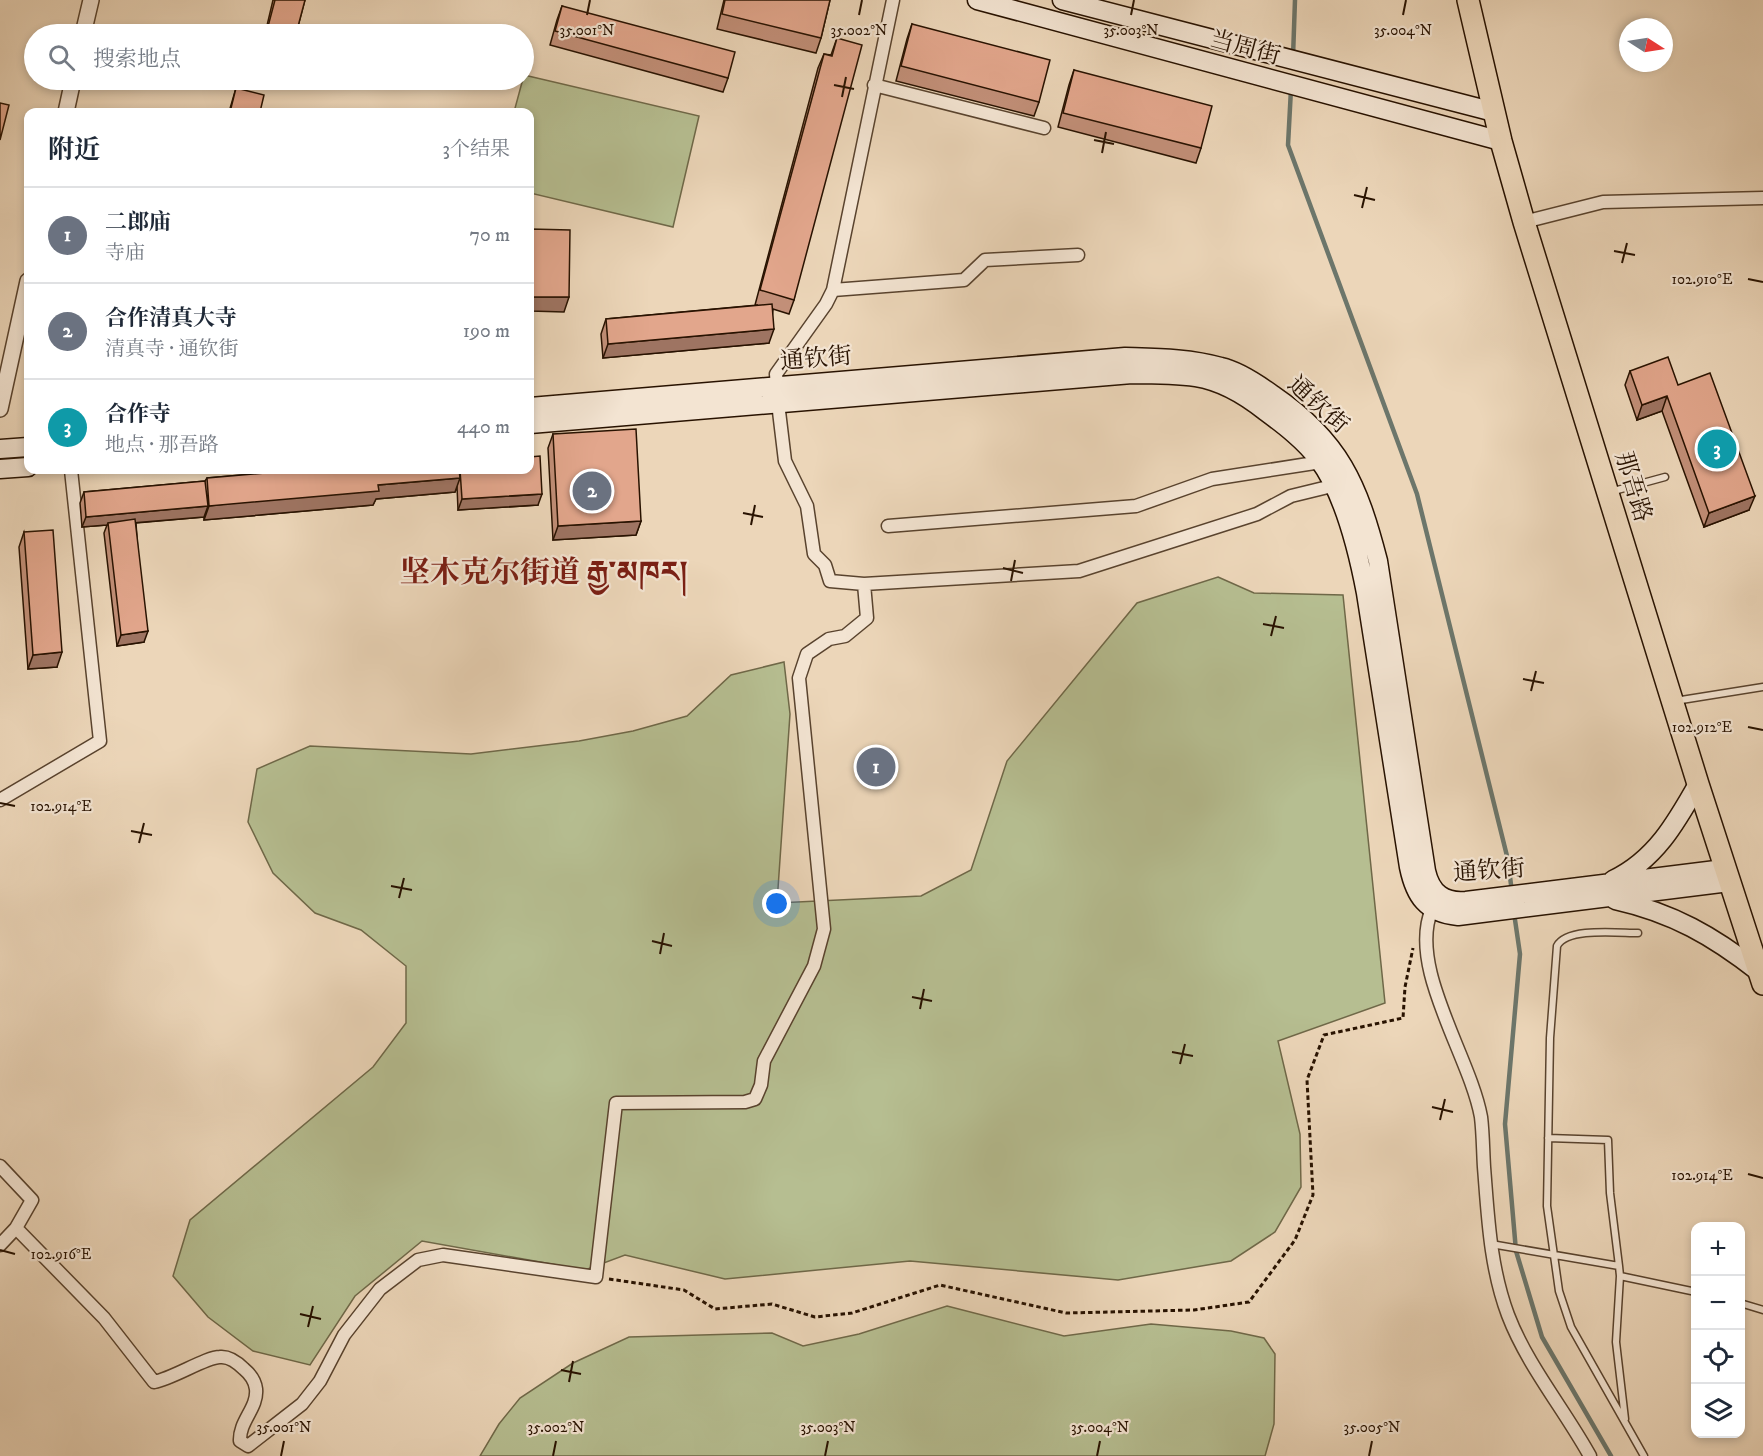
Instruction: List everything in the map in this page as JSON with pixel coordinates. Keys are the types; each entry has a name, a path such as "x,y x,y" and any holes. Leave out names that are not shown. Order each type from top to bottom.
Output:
{"highway":[{"name":"那吾路","path":"1468,0 1501,141 1524,222 1726,876 1761,978"}],"main road":[{"name":"当周街","path":"977,0 1501,141"},
{"name":"当周街","path":"1062,0 1494,112"},
{"name":"通钦街","path":"534,407 778,395 1026,364 1125,357 1175,358 1224,368 1260,386 1294,409 1320,432 1342,461 1366,513 1378,561 1426,872 1434,891 1467,908 1726,876"},
{"path":"534,424 778,395 1132,374 1197,377 1218,383 1257,404 1296,436 1321,462 1347,518 1359,554 1412,880 1421,902 1432,909 1446,915 1467,908"},
{"path":"0,449 24,447"},
{"path":"0,469 24,467"},
{"path":"1698,784 1658,847 1604,891 1689,925 1723,945 1761,978"}],"street":[{"path":"85,24 90,0"},
{"path":"893,0 833,290 826,304 776,374 785,461 807,507 814,554 825,565 830,581 864,584 1079,571 1257,514 1291,495 1332,486"},
{"path":"874,85 1044,128"},
{"path":"67,108 71,90"},
{"path":"1524,222 1603,202 1763,198"},
{"path":"833,290 964,280 985,260 1078,255"},
{"path":"0,410 24,299"},
{"path":"888,526 1136,506 1212,478 1321,462"},
{"path":"0,800 100,741 71,474"},
{"path":"16,1228 104,1317 154,1382 167,1380 219,1357 234,1360 250,1374 256,1389 254,1404 239,1429 240,1441 248,1446 302,1404 320,1381 344,1335 380,1289 418,1260 443,1255 596,1276 615,1103 745,1102 755,1099 761,1086 764,1061 814,966 824,929 800,678 807,654 829,639 844,636 867,618 864,584"},
{"path":"1432,909 1426,922 1424,942 1428,968 1470,1079 1481,1118 1497,1281 1509,1317 1535,1368 1590,1456"},
{"path":"0,1166 32,1200 16,1228 0,1245"}],"lane":[{"path":"1608,493 1665,477"},
{"path":"1672,702 1763,687"},
{"path":"1638,933 1575,934 1558,943 1550,1038 1547,1206 1559,1291 1571,1327 1644,1456"},
{"path":"1548,1138 1608,1140 1610,1193 1620,1276 1616,1342 1626,1424"},
{"path":"1495,1245 1619,1266"},
{"path":"1620,1276 1691,1291"},
{"path":"1745,1305 1763,1310"}],"path":[{"path":"596,1276 684,1290 715,1309 772,1304 815,1317 852,1313 940,1285 1066,1313 1194,1310 1249,1302 1294,1240 1313,1195 1307,1080 1324,1035 1403,1018 1410,950 1424,942"}],"green space":[{"path":"534,77 699,116 673,227 534,194 534,108 515,108 520,90 534,90"},
{"path":"1218,577 1254,593 1343,595 1385,1003 1278,1041 1300,1134 1301,1187 1275,1232 1231,1261 1118,1280 910,1261 725,1279 625,1255 585,1270 422,1241 355,1296 310,1365 253,1351 208,1317 173,1276 190,1220 373,1067 406,1023 406,966 361,930 315,913 273,873 248,822 257,769 310,746 471,754 579,741 633,731 687,716 731,675 784,662 790,714 777,903 921,896 971,870 1007,761 1137,603"},
{"path":"947,1306 1064,1336 1151,1324 1231,1331 1264,1338 1275,1354 1274,1424 1265,1456 480,1456 499,1424 520,1398 573,1363 629,1337 772,1333 803,1346 859,1334"}],"building":[{"path":"275,0 305,0 299,24 269,24"},
{"path":"725,0 830,0 821,38 722,14"},
{"path":"562,6 735,52 728,78 555,31"},
{"path":"912,24 1050,60 1039,102 901,66"},
{"path":"837,38 862,45 794,300 760,290 824,54 832,56"},
{"path":"1074,70 1212,106 1201,148 1063,113"},
{"path":"236,90 264,95 261,108 231,108"},
{"path":"0,103 9,105 0,140"},
{"path":"534,229 570,230 569,297 534,297"},
{"path":"772,304 774,329 608,344 606,319"},
{"path":"1668,357 1678,385 1710,373 1755,496 1709,513 1667,396 1642,405 1630,371"},
{"path":"636,429 641,521 558,526 553,434"},
{"path":"540,456 542,494 462,499 460,474 534,474 534,457"},
{"path":"253,474 460,474 460,478 378,485 379,491 209,506 207,478"},
{"path":"205,481 208,506 86,517 84,492"},
{"path":"135,519 148,631 121,635 108,523"},
{"path":"53,530 62,652 33,655 24,532"}],"waterway":[{"path":"1293,57 1295,0"},
{"path":"1291,89 1288,145 1417,494 1508,860 1512,893"},
{"path":"1514,913 1520,954 1505,1124 1516,1251 1542,1337 1611,1456"}],"place":[{"name":"合作寺","path":"1717,449"},
{"name":"合作清真大寺","path":"592,491"},
{"name":"二郎庙","path":"876,767"}],"district":[{"name":"坚木克尔街道 རྒྱ་མཁར།","path":"544,573"}]}
